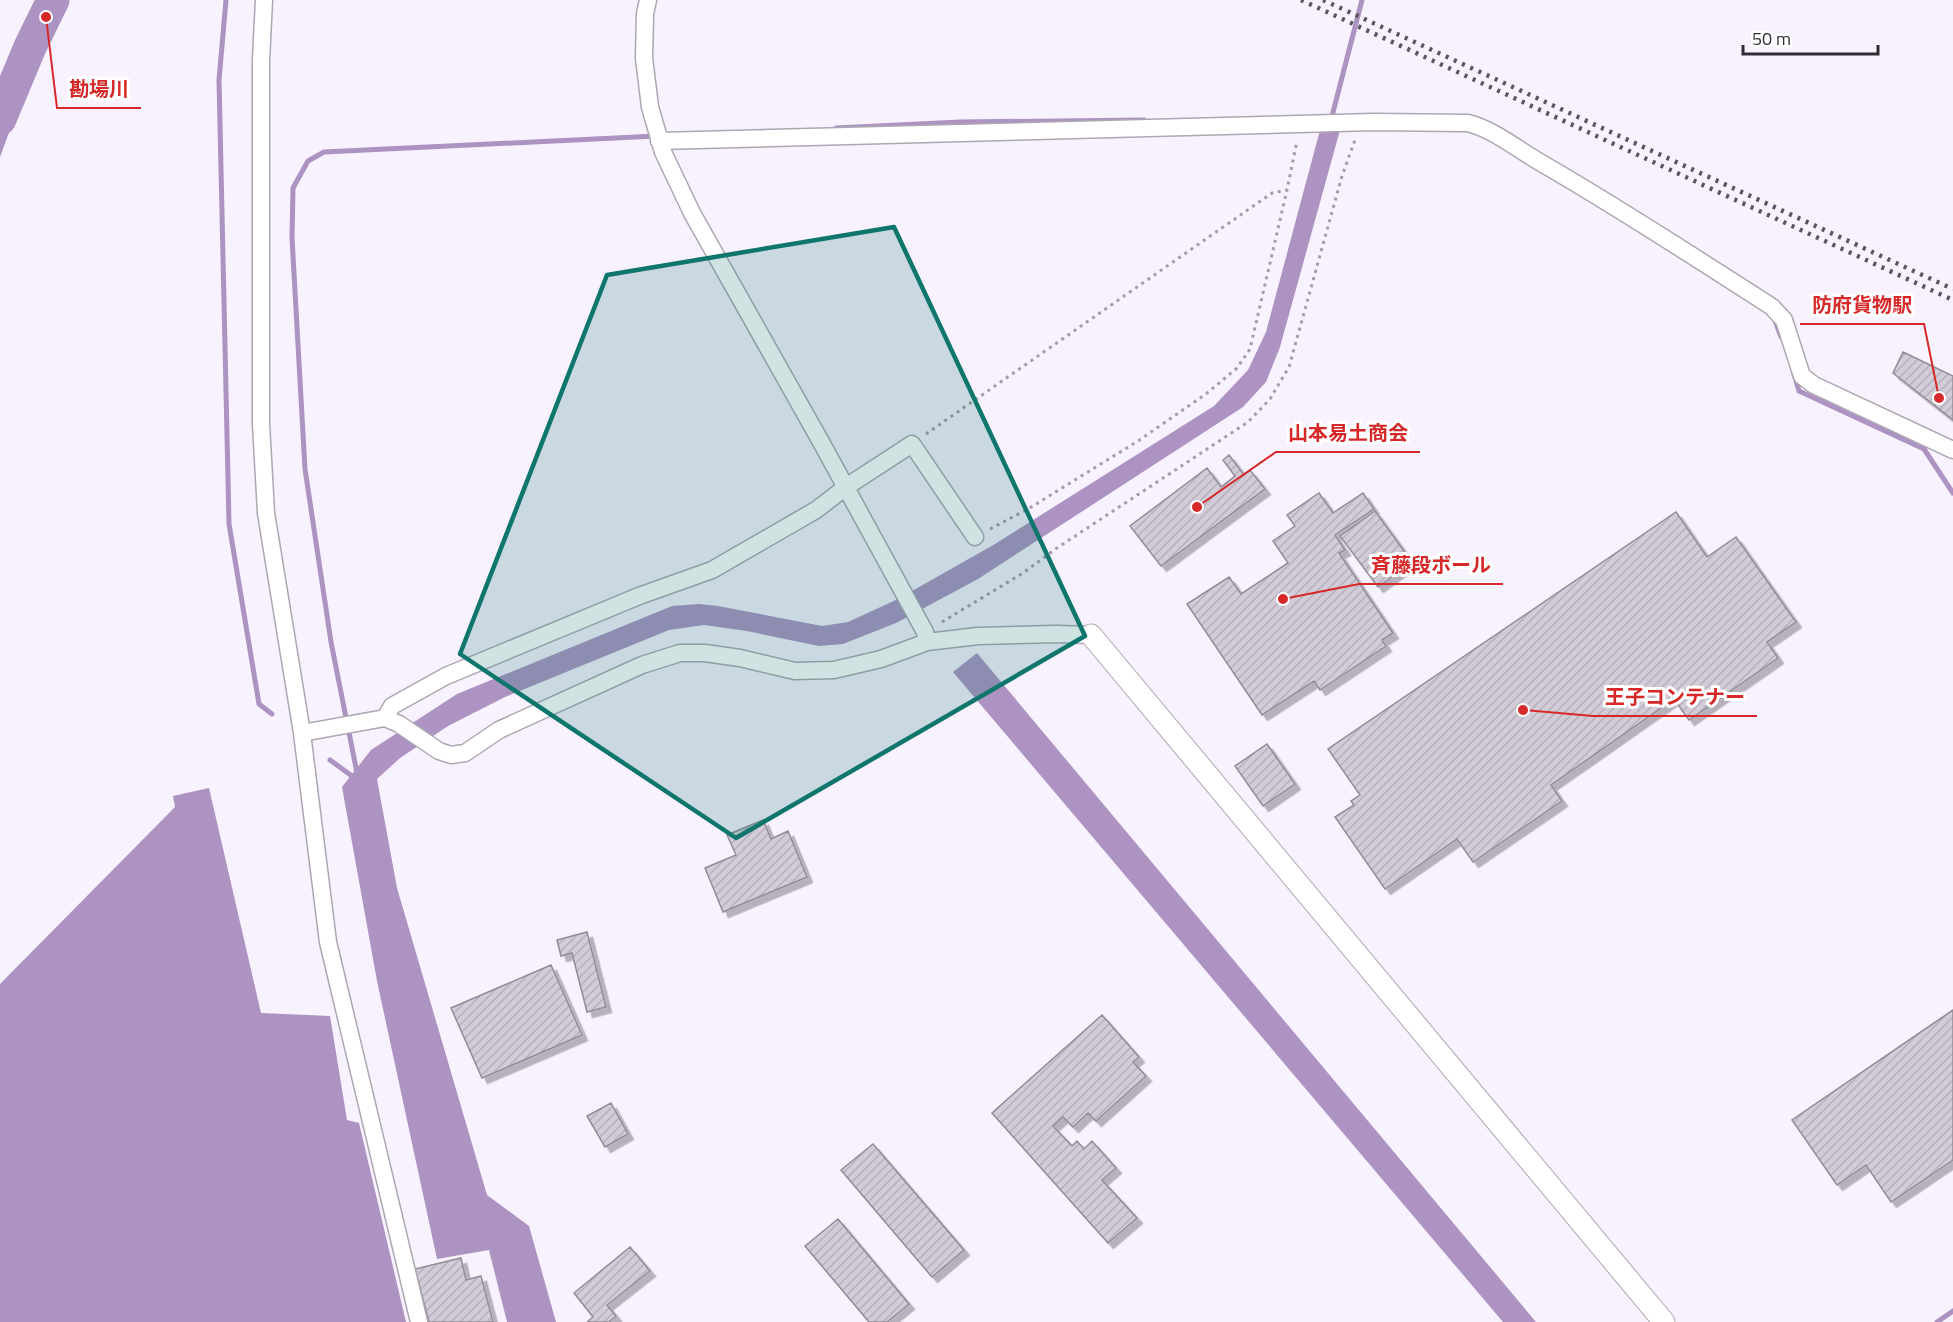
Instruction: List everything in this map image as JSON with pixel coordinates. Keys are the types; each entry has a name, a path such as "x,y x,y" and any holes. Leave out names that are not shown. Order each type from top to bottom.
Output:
{"street":[{"path":"264,0 261,60 261,424 266,513 302,733 328,942 419,1322"},
{"path":"648,0 645,14 644,58 650,107 659,141 692,213 846,487 923,631"},
{"path":"659,141 1356,123 1467,123 1480,126 1596,194 1772,307 1784,320 1802,376 1808,381 1953,450"},
{"path":"392,721 392,706 446,676 639,596 712,570 816,510 846,487 912,444 975,537"},
{"path":"302,733 367,720 392,721 439,751 451,755 465,753 499,730 642,665 680,653 705,653 740,658 795,671 834,670 881,659 923,631 978,636 1091,635 1664,1322"}],"path":[{"path":"923,631 1023,573 1057,548 1248,422 1270,399 1289,368 1296,346 1356,123"},
{"path":"975,537 1029,509 1138,441 1206,394 1237,368 1250,349 1287,190 1305,124"},
{"path":"912,444 1272,193 1287,190"}],"highlighted area":[{"path":"894,227 1085,636 736,838 460,654 607,275"}],"shaded area":[{"path":"22,43 39,51 0,157 0,98"},
{"path":"1320,130 1340,130 1280,347 1266,382 1243,407 978,579 896,623 843,644 819,646 747,631 704,625 669,630 505,697 448,726 400,758 377,779 397,888 487,1195 529,1226 556,1322 507,1322 489,1250 437,1259 377,981 342,787 371,750 457,694 672,606 699,604 718,606 822,626 848,622 898,599 995,544 1214,406 1248,370 1266,332"},
{"path":"977,653 1536,1322 1503,1322 953,672"},
{"path":"209,788 261,1013 330,1016 347,1120 359,1123 406,1322 0,1322 0,984 175,807 173,796"}],"building":[{"path":"1903,352 1953,376 1953,420 1893,373"},
{"path":"1229,455 1244,475 1250,470 1265,489 1161,566 1130,526 1207,468 1221,487 1235,476 1223,460"},
{"path":"1319,493 1333,513 1363,493 1374,509 1335,535 1345,550 1339,553 1393,633 1382,640 1386,646 1320,690 1314,681 1262,715 1187,604 1229,577 1241,594 1288,563 1273,541 1295,526 1287,515"},
{"path":"1375,511 1412,562 1378,587 1340,536"},
{"path":"1676,512 1707,557 1736,537 1796,622 1767,642 1778,658 1689,720 1674,699 1551,785 1562,801 1473,862 1457,839 1385,889 1335,817 1354,805 1351,801 1360,795 1328,749"},
{"path":"1267,744 1295,784 1263,806 1235,766"},
{"path":"763,820 771,839 788,831 807,877 723,912 705,868 736,855 727,835"},
{"path":"587,932 606,1007 587,1012 572,953 561,956 557,940"},
{"path":"551,965 582,1035 482,1078 451,1008"},
{"path":"1953,1010 1953,1160 1891,1202 1866,1165 1837,1185 1792,1120"},
{"path":"1102,1015 1139,1057 1133,1062 1146,1076 1096,1121 1088,1113 1073,1127 1063,1117 1053,1126 1072,1146 1077,1141 1084,1149 1092,1141 1116,1168 1102,1180 1137,1218 1108,1243 992,1113"},
{"path":"611,1103 628,1134 605,1147 587,1116"},
{"path":"873,1144 964,1250 932,1277 841,1170"},
{"path":"838,1219 909,1304 887,1322 869,1322 805,1246"},
{"path":"630,1247 650,1271 607,1305 616,1316 609,1322 588,1321 593,1317 574,1293"},
{"path":"461,1258 466,1280 481,1276 493,1322 429,1322 415,1269"}],"waterway":[{"path":"0,119 30,47 53,0"},
{"path":"226,0 219,80 229,524 259,704 272,714"},
{"path":"1331,120 1362,0"},
{"path":"836,128 960,122 1144,120"},
{"path":"357,773 331,642 305,469 292,238 293,188 308,161 324,152 656,136"},
{"path":"1774,318 1781,337"},
{"path":"1794,374 1799,391 1924,449 1953,493"},
{"path":"330,760 356,779"},
{"path":"1937,1322 1953,1311"}],"railway":[{"path":"1301,0 1953,300"},
{"path":"1323,0 1953,289"}],"place":[{"name":"勘場川","path":"46,17"},
{"name":"防府貨物駅","path":"1939,398"},
{"name":"山本易土商会","path":"1197,507"},
{"name":"斉藤段ボール","path":"1283,599"},
{"name":"王子コンテナー","path":"1523,710"}]}
